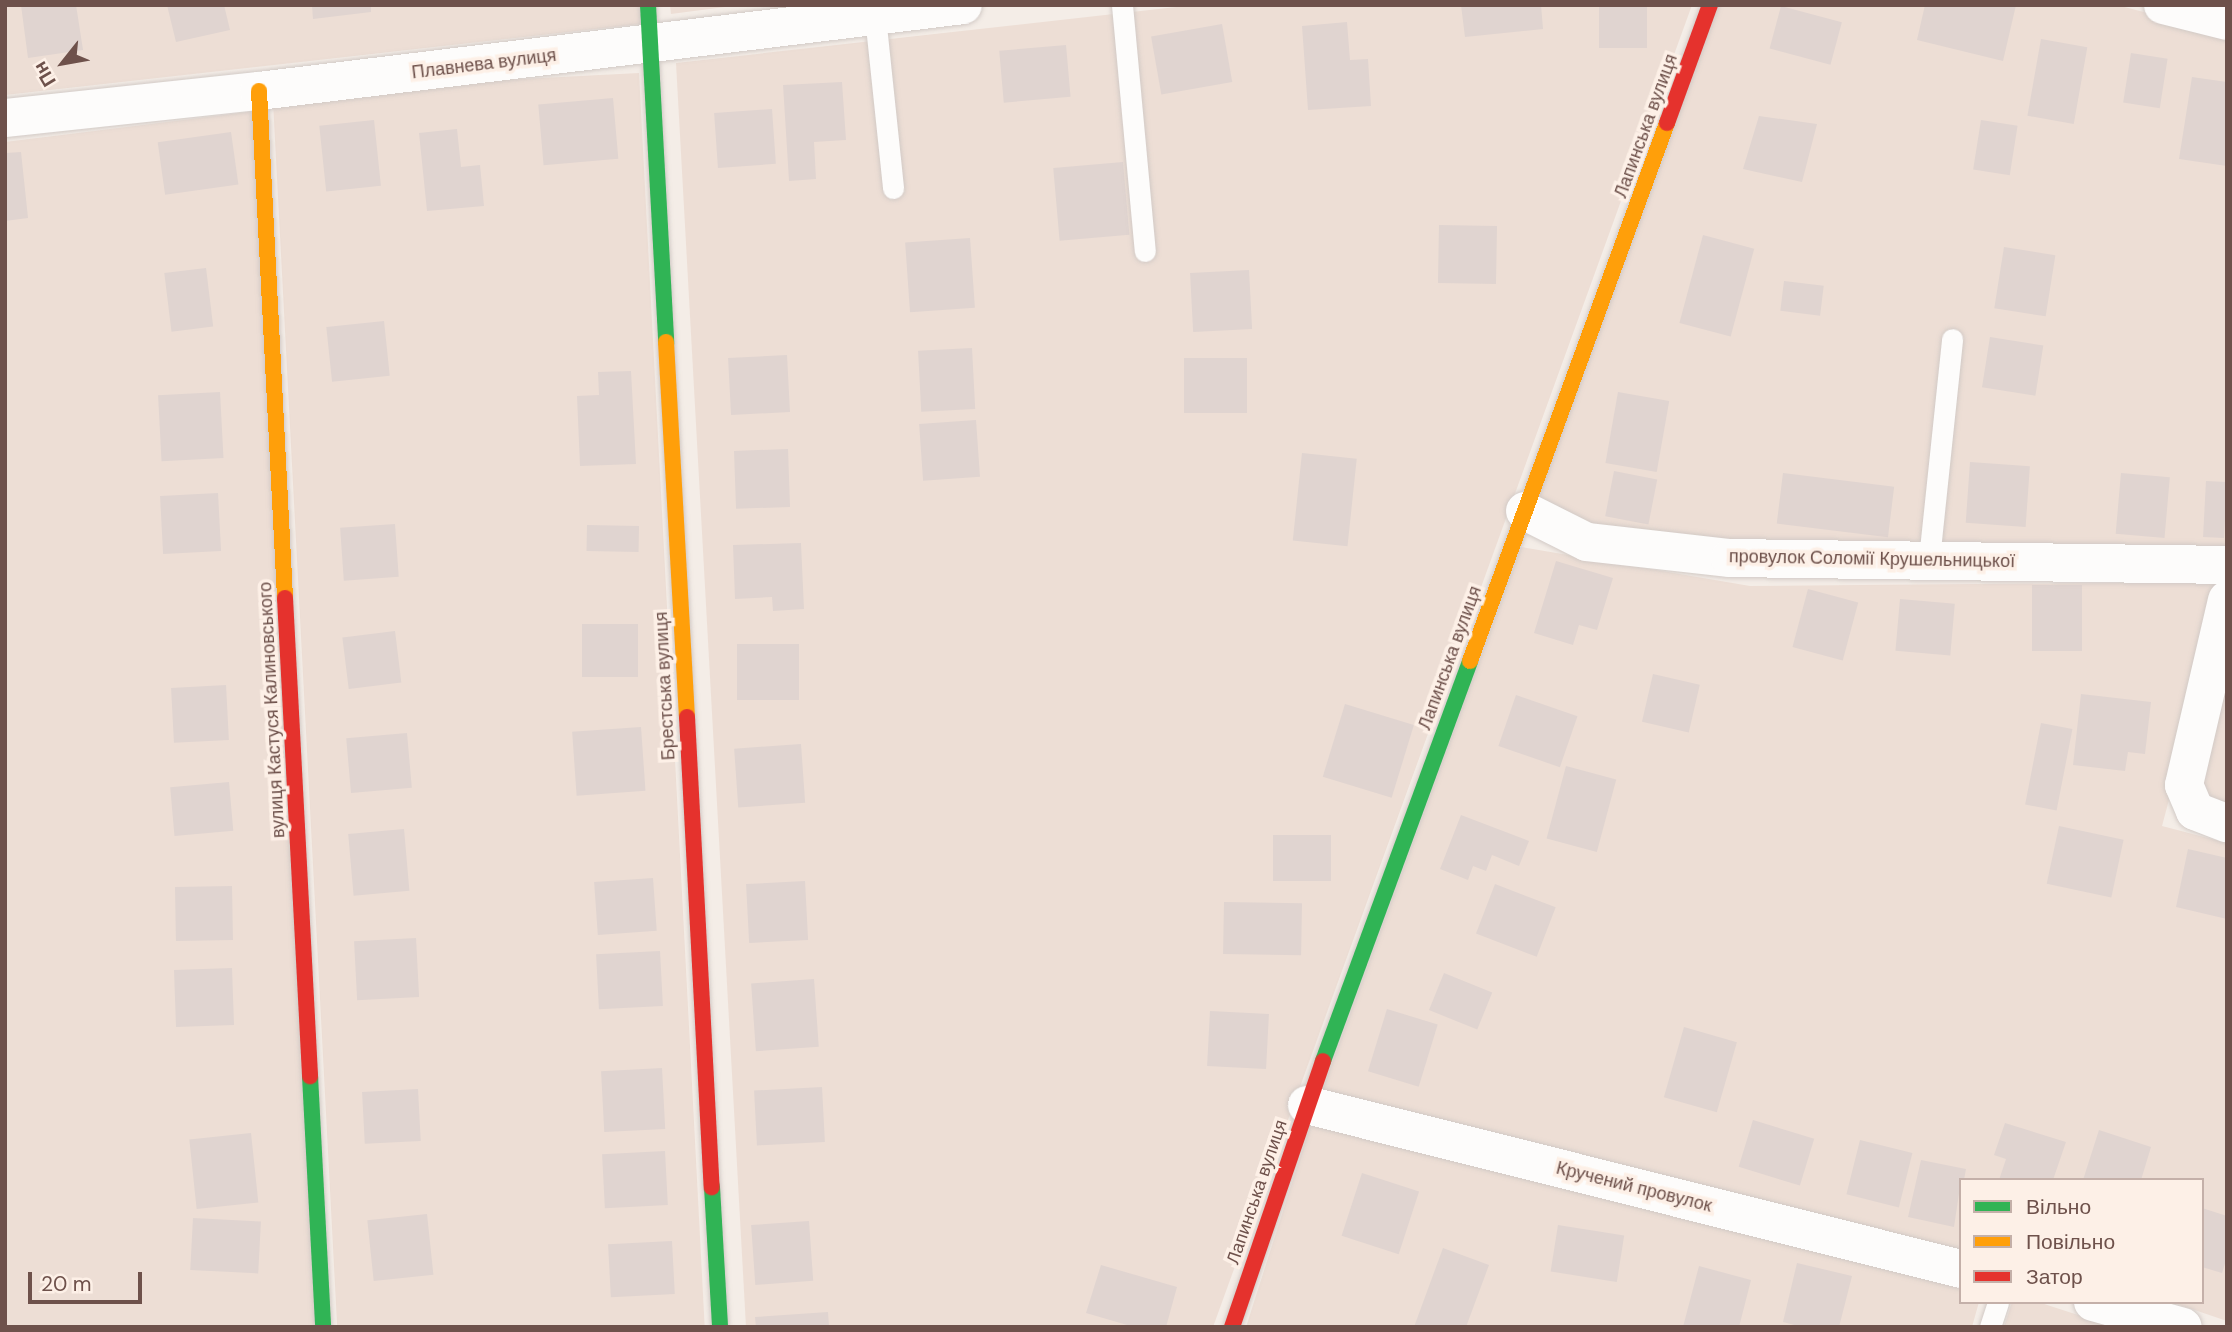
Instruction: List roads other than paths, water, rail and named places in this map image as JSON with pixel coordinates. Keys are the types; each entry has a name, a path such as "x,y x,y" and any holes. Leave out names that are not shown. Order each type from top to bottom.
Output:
{"street":[{"name":"Брестська вулиця","path":"648,5 720,1327"},
{"name":"Плавнева вулиця","path":"5,118 259,91 963,5"},
{"name":"Лапинська вулиця","path":"1232,1327 1307,1105 1710,5"},
{"path":"2163,5 2227,21"},
{"name":"вулиця Кастуся Калиновського","path":"259,91 323,1327"},
{"name":"провулок Соломії Крушельницької","path":"1525,511 1587,542 1730,558 2227,565"},
{"path":"2227,600 2184,785 2195,811 2227,823"},
{"name":"Кручений провулок","path":"1307,1105 1959,1268"},
{"path":"2100,1304 2183,1327"}],"lane":[{"path":"1122,5 1145,251"},
{"path":"875,16 893,188"},
{"path":"1929,559 1952,339"},
{"path":"1990,1327 1997,1304"}]}
